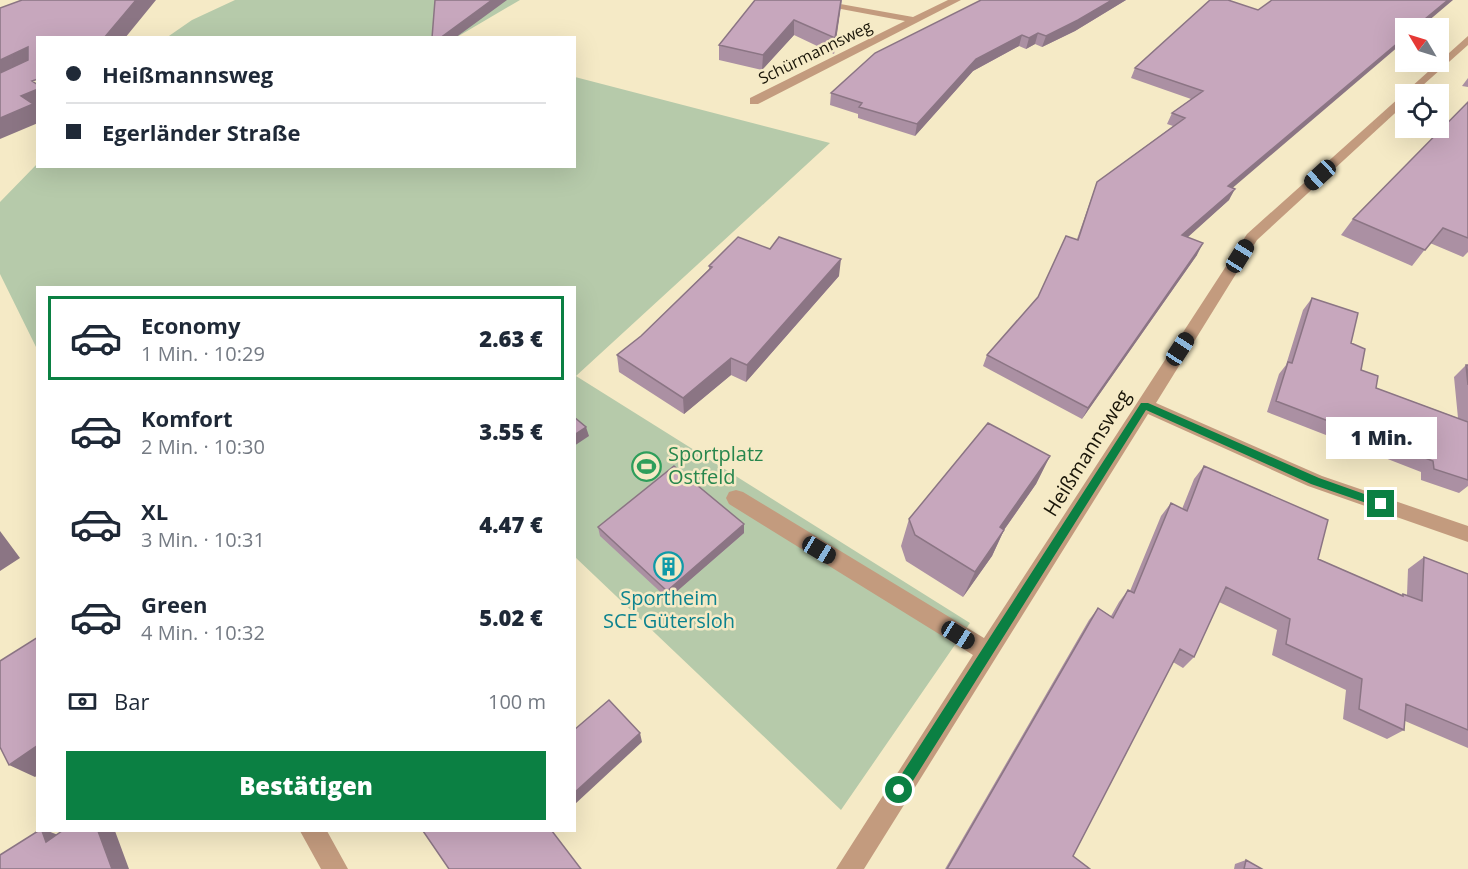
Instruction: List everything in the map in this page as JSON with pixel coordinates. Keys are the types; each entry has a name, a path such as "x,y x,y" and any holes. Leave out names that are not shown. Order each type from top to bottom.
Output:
{"street":[{"path":"798,0 900,16 914,21"},
{"name":"Schürmannsweg","path":"754,101 956,0"},
{"name":"Heißmannsweg","path":"1418,84 1468,39"},
{"name":"Heißmannsweg","path":"849,869 1252,237 1395,105"},
{"path":"1144,405 1315,481 1468,534"},
{"path":"736,498 987,652"},
{"path":"314,832 335,869"}],"green space":[{"path":"235,0 520,0 459,36 169,36 192,20"},
{"name":"Sportplatz Ostfeld","path":"576,77 830,143 576,376 576,286 36,286 36,347 0,274 0,202 36,165 36,168 576,168"},
{"name":"Sportplatz Ostfeld","path":"576,376 970,623 841,810 576,558"}],"building":[{"path":"22,0 136,0 106,36 36,36 36,80 32,81 36,84 36,90 21,96 33,104 0,118 0,73 28,60 28,47 0,60 0,8"},
{"path":"435,0 492,0 443,36 432,36"},
{"path":"755,0 841,0 835,38 794,20 763,55 719,45"},
{"path":"981,0 1112,0 1046,36 1038,33 1029,38 1022,35 976,59 917,124 859,107 862,103 831,93 875,53"},
{"path":"1210,0 1228,0 1258,10 1272,0 1448,0 1426,18 1395,18 1395,45 1228,186 1235,189 1182,235 1203,243 1088,408 987,355 1038,297 1066,236 1078,240 1097,182 1185,118 1172,113 1203,91 1135,68"},
{"path":"1468,102 1468,238 1443,228 1425,250 1353,219 1433,138 1449,138 1449,121"},
{"path":"738,237 770,249 779,237 841,259 747,365 731,358 683,398 617,355 641,336 712,267 709,266"},
{"path":"1312,298 1358,313 1351,343 1365,349 1361,370 1378,376 1376,388 1468,422 1468,480 1434,469 1433,461 1276,401 1288,362 1292,363"},
{"path":"576,419 586,427 576,434"},
{"path":"988,423 1050,456 1000,527 1004,530 975,572 915,535 909,519"},
{"name":"Sportheim SCE Gütersloh","path":"674,466 744,524 667,591 598,527"},
{"path":"1204,466 1328,520 1318,559 1403,596 1403,594 1422,601 1424,557 1468,574 1468,730 1406,704 1404,730 1359,709 1362,679 1286,644 1290,619 1226,587 1194,657 1180,649 1073,856 1090,869 947,869 1098,608 1113,618 1128,590 1134,593 1171,503 1187,511"},
{"path":"36,638 36,746 9,765 0,747 0,661"},
{"path":"609,700 640,733 576,791 576,728"},
{"path":"36,832 42,832 46,842 61,832 98,832 112,869 0,869 0,855"},
{"path":"424,832 553,832 581,869 449,869"},
{"path":"1246,860 1262,869 1244,869"}],"place":[{"name":"Sportplatz Ostfeld","path":"647,466"},
{"name":"Sportheim SCE Gütersloh","path":"669,567"}],"route":[{"path":"899,790 1144,405 1315,481 1381,504"}]}
